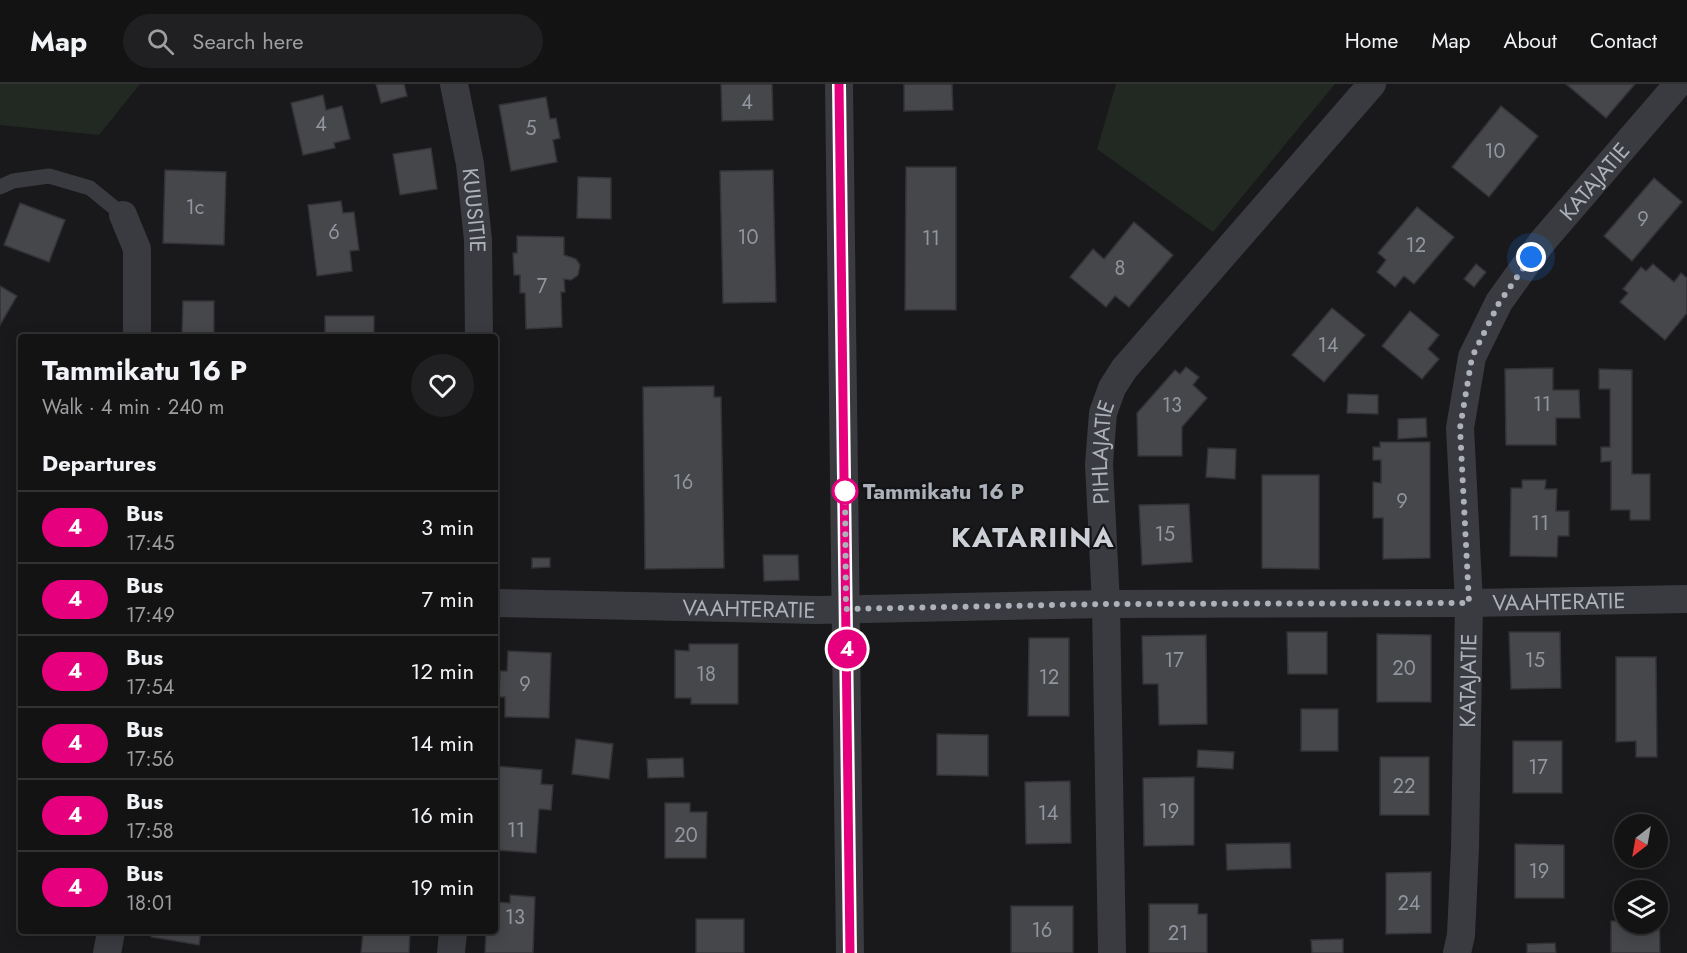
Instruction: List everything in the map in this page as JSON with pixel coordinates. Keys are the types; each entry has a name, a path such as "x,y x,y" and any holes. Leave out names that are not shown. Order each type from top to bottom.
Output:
{"street":[{"name":"KUUSITIE","path":"454,84 470,164 478,240 479,334"},
{"path":"839,84 850,953"},
{"name":"PIHLAJATIE","path":"1112,953 1106,604 1099,464 1104,413 1112,388 1124,369 1372,84"},
{"name":"KATAJATIE","path":"1457,953 1461,934 1466,848 1469,603 1460,428 1472,357 1499,303 1542,242 1678,84"},
{"path":"123,215 136,249 137,334"},
{"name":"VAAHTERATIE","path":"498,603 846,609 1106,604 1469,603 1687,599"},
{"path":"107,953 111,934"},
{"path":"451,953 453,934"}],"lane":[{"path":"0,188 13,181 49,176 90,188 123,215"}],"shaded area":[{"path":"0,84 140,84 99,135 0,125"},
{"path":"1116,84 1335,84 1213,232 1097,149"}],"building":[{"path":"376,84 404,84 407,96 381,103"},
{"path":"721,84 772,84 773,120 722,121"},
{"path":"904,84 952,84 953,110 904,111"},
{"path":"1566,84 1635,84 1606,118"},
{"path":"323,95 326,110 342,106 350,139 334,143 335,148 303,155 291,103"},
{"path":"546,97 550,119 556,118 560,138 553,140 557,162 511,171 499,105"},
{"path":"1501,106 1538,136 1489,197 1452,167"},
{"path":"431,148 437,189 400,195 393,154"},
{"path":"906,167 956,167 956,310 905,310"},
{"path":"165,170 226,172 224,245 163,243"},
{"path":"773,170 776,302 723,303 720,171"},
{"path":"578,177 611,178 611,219 577,218"},
{"path":"1654,178 1682,202 1632,261 1604,236"},
{"path":"341,201 343,213 354,212 359,250 350,251 352,271 317,276 308,205"},
{"path":"20,203 65,220 49,262 4,245"},
{"path":"1417,207 1454,237 1414,284 1404,276 1395,287 1377,272 1386,260 1378,253"},
{"path":"1134,222 1173,255 1129,307 1115,296 1106,307 1070,277 1093,249 1104,259"},
{"path":"517,236 564,237 564,255 576,259 580,265 578,275 571,280 564,279 565,292 561,292 562,327 526,329 525,293 520,293 520,275 514,275 513,253 517,253"},
{"path":"1476,264 1486,272 1474,287 1464,279"},
{"path":"1653,264 1674,282 1681,273 1687,278 1687,313 1665,340 1620,302 1628,293 1623,289 1641,267 1646,271"},
{"path":"0,286 17,296 0,325"},
{"path":"183,301 214,301 214,334 182,333"},
{"path":"1332,308 1365,335 1324,382 1292,355"},
{"path":"1410,311 1439,335 1428,349 1439,359 1422,379 1382,346"},
{"path":"325,316 374,316 374,334 325,334"},
{"path":"1186,367 1199,377 1193,385 1207,398 1182,427 1182,456 1138,456 1137,413 1175,370 1180,374"},
{"path":"1553,368 1553,390 1579,390 1580,418 1556,418 1556,445 1506,445 1505,369"},
{"path":"1599,369 1632,370 1632,474 1650,474 1650,520 1630,520 1630,510 1611,510 1611,461 1601,462 1601,447 1610,447 1610,389 1599,389"},
{"path":"714,386 714,397 721,397 724,568 645,569 643,387"},
{"path":"1348,394 1378,395 1378,414 1347,413"},
{"path":"1426,418 1427,437 1398,439 1398,419"},
{"path":"1380,442 1430,442 1430,558 1383,559 1383,518 1373,518 1373,482 1381,483 1381,460 1373,460 1373,447 1380,447"},
{"path":"1208,448 1236,449 1235,479 1206,477"},
{"path":"1262,475 1319,475 1319,569 1262,568"},
{"path":"1522,480 1546,480 1545,489 1557,489 1556,511 1569,511 1569,536 1558,536 1557,557 1510,556 1511,488 1522,488"},
{"path":"1189,504 1192,562 1142,565 1139,505"},
{"path":"763,555 798,555 799,580 764,581"},
{"path":"532,558 550,558 550,567 532,568"},
{"path":"1287,632 1327,632 1327,674 1288,674"},
{"path":"1509,632 1560,632 1561,688 1511,689"},
{"path":"1377,634 1431,635 1431,702 1377,702"},
{"path":"1206,635 1207,724 1159,725 1158,684 1143,684 1142,636"},
{"path":"1029,638 1069,638 1069,716 1028,716"},
{"path":"689,644 738,644 738,704 691,704 691,698 675,698 675,650 689,651"},
{"path":"508,651 551,653 549,718 505,717 505,697 499,697 500,671 507,671"},
{"path":"1616,657 1656,657 1657,757 1636,757 1636,741 1616,742"},
{"path":"1301,709 1338,709 1338,751 1301,751"},
{"path":"937,734 988,735 988,776 937,775"},
{"path":"576,739 613,744 609,779 572,774"},
{"path":"1513,741 1562,741 1562,793 1513,793"},
{"path":"1198,750 1234,752 1233,769 1197,767"},
{"path":"1380,757 1429,757 1429,815 1380,815"},
{"path":"683,758 684,777 648,778 647,759"},
{"path":"498,766 542,770 541,784 553,785 551,810 539,809 536,853 498,850"},
{"path":"1194,777 1194,845 1144,846 1143,778"},
{"path":"1070,781 1071,843 1026,844 1025,782"},
{"path":"665,803 690,803 690,812 707,812 706,858 665,858"},
{"path":"1290,843 1291,868 1227,870 1226,844"},
{"path":"1515,844 1564,845 1564,898 1515,898"},
{"path":"1431,872 1431,933 1386,934 1386,873"},
{"path":"510,895 535,897 533,953 485,953 486,934 498,934 498,902 510,903"},
{"path":"1149,904 1198,904 1198,914 1207,914 1207,953 1149,953"},
{"path":"1011,906 1073,906 1073,953 1011,953"},
{"path":"696,919 744,919 744,953 696,953"},
{"path":"1611,921 1614,921 1614,934 1660,934 1660,953 1611,953"},
{"path":"152,934 201,934 199,945 151,937"},
{"path":"363,934 410,934 409,953 361,953"},
{"path":"1343,939 1343,953 1312,953 1311,940"},
{"path":"1555,943 1556,953 1527,953 1527,944"}],"bus line":[{"name":"4","path":"839,84 850,953"}],"place":[{"name":"Tammikatu 16 P","path":"845,491"}],"district":[{"name":"KATARIINA","path":"1033,537"}],"route":[{"path":"845,491 846,609 1106,604 1469,603 1460,428 1472,357 1499,303 1531,257"}]}
